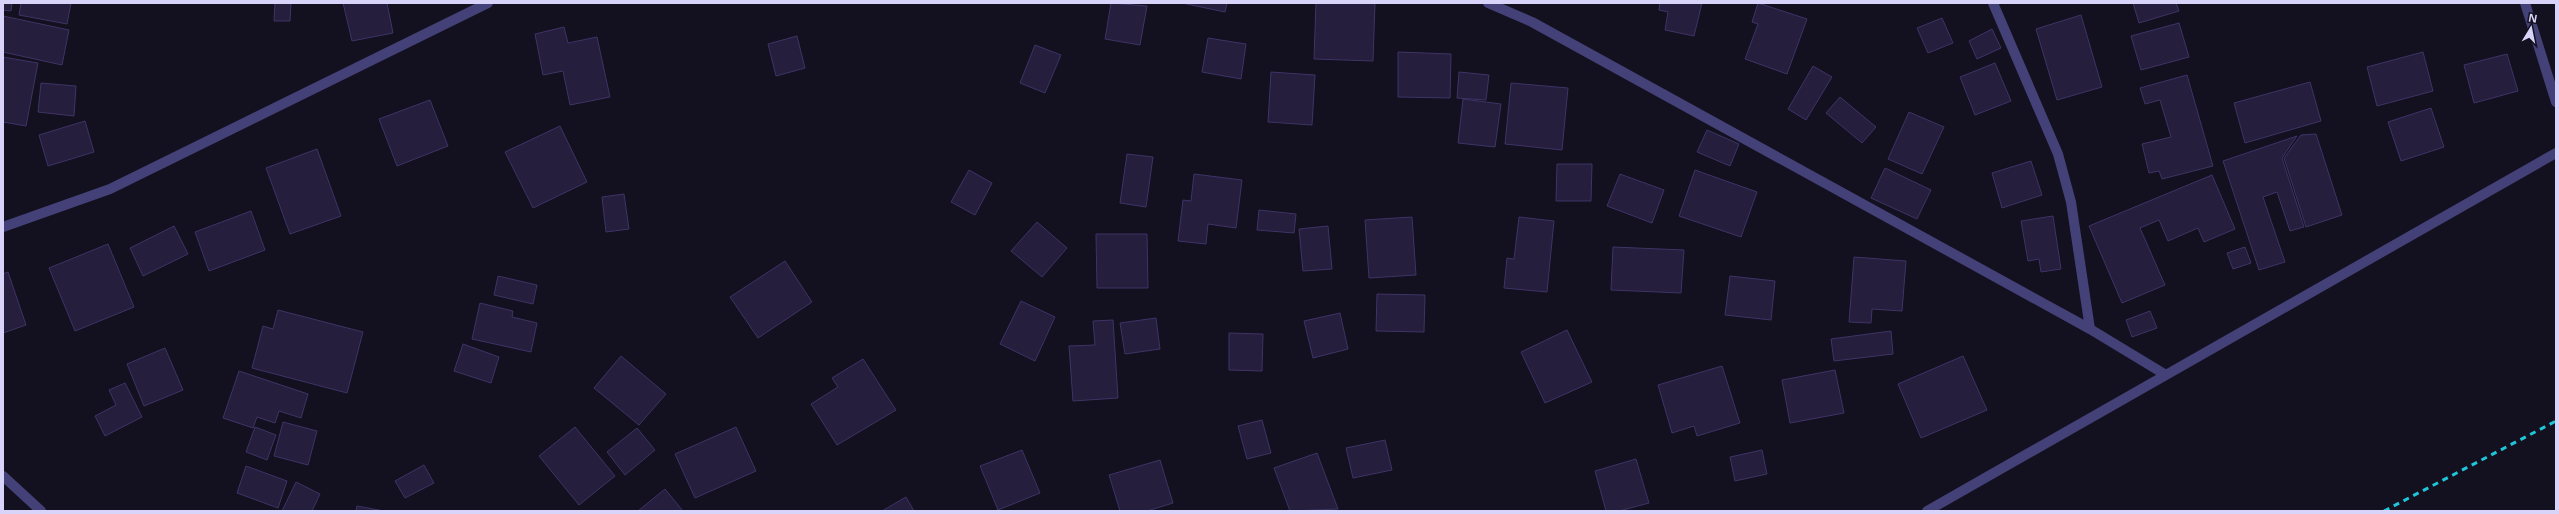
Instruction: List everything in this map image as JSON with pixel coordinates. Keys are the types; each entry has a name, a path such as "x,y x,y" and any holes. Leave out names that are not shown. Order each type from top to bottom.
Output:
{"street":[{"path":"3,227 110,189 488,3"},
{"path":"1488,3 1532,22 2090,329 2166,375"},
{"path":"1993,3 2058,154 2071,202 2090,329"},
{"path":"2525,3 2556,102"},
{"path":"1927,511 2556,153"},
{"path":"3,476 41,511"}],"building":[{"path":"3,3 12,3 11,11 3,10"},
{"path":"21,3 71,3 67,24 19,15"},
{"path":"275,3 291,3 290,21 274,21"},
{"path":"343,3 387,3 393,33 352,41"},
{"path":"1111,3 1147,6 1140,45 1105,39"},
{"path":"1182,3 1227,3 1225,12"},
{"path":"1316,3 1375,3 1373,61 1314,59"},
{"path":"1660,3 1702,3 1694,36 1665,30 1668,12 1659,10"},
{"path":"1758,3 1807,19 1787,74 1745,59 1758,24 1752,22"},
{"path":"2133,3 2176,3 2179,11 2139,23"},
{"path":"2081,15 2102,87 2057,100 2036,29"},
{"path":"3,16 69,30 62,65 3,52"},
{"path":"1942,18 1953,43 1928,53 1917,28"},
{"path":"2179,23 2189,57 2141,70 2131,36"},
{"path":"564,27 568,43 597,37 610,97 570,105 563,71 543,75 535,34"},
{"path":"1992,29 2001,48 1977,59 1969,41"},
{"path":"797,36 805,68 776,76 768,44"},
{"path":"1208,38 1246,44 1241,79 1202,72"},
{"path":"1035,45 1061,55 1045,93 1020,83"},
{"path":"1398,52 1451,54 1450,98 1398,97"},
{"path":"2423,52 2433,91 2377,106 2367,67"},
{"path":"2507,54 2518,91 2474,103 2464,65"},
{"path":"3,57 38,63 26,126 3,122"},
{"path":"1995,63 2011,101 1975,115 1960,77"},
{"path":"1813,66 1832,77 1806,120 1788,109"},
{"path":"1271,72 1315,75 1312,125 1268,122"},
{"path":"1459,72 1489,75 1486,100 1457,98"},
{"path":"2187,75 2213,166 2162,179 2159,171 2149,173 2142,144 2171,137 2160,100 2145,104 2140,88"},
{"path":"2310,82 2321,121 2245,143 2234,103"},
{"path":"41,83 76,86 74,116 38,112"},
{"path":"1511,83 1568,88 1562,150 1505,144"},
{"path":"1840,97 1876,127 1862,143 1826,113"},
{"path":"1463,99 1501,104 1495,147 1458,143"},
{"path":"430,100 448,146 397,166 379,119"},
{"path":"2431,108 2444,147 2401,161 2388,122"},
{"path":"1909,112 1944,127 1922,174 1888,159"},
{"path":"85,121 94,152 48,166 39,135"},
{"path":"560,126 587,182 533,208 505,152"},
{"path":"1707,130 1739,144 1730,166 1697,152"},
{"path":"2316,134 2342,215 2306,227 2284,158 2301,135"},
{"path":"2297,136 2282,158 2304,227 2290,231 2277,192 2263,197 2285,262 2259,270 2223,161"},
{"path":"317,149 341,216 290,234 266,168"},
{"path":"1127,154 1153,157 1146,207 1120,203"},
{"path":"2031,161 2042,195 2002,208 1992,173"},
{"path":"1557,164 1592,164 1591,201 1556,201"},
{"path":"1885,168 1931,190 1917,219 1871,198"},
{"path":"969,170 992,183 975,215 951,202"},
{"path":"1695,170 1757,192 1741,237 1679,216"},
{"path":"1194,174 1242,180 1236,228 1208,224 1206,244 1178,241 1183,200 1191,201"},
{"path":"1620,174 1664,190 1652,223 1607,206"},
{"path":"2212,175 2235,229 2204,242 2198,228 2168,241 2159,220 2140,228 2165,285 2122,303 2089,226"},
{"path":"624,194 629,229 606,232 602,197"},
{"path":"1259,210 1296,214 1294,233 1257,230"},
{"path":"251,211 265,250 209,271 195,232"},
{"path":"2053,216 2061,269 2041,272 2039,259 2028,261 2021,221"},
{"path":"1412,217 1416,275 1369,278 1365,220"},
{"path":"1519,217 1554,221 1547,292 1504,288 1507,258 1514,259"},
{"path":"1037,222 1067,248 1042,277 1011,251"},
{"path":"174,226 188,254 143,276 130,248"},
{"path":"1328,226 1332,269 1303,271 1299,229"},
{"path":"1096,234 1147,234 1148,288 1097,288"},
{"path":"108,244 134,307 75,331 49,268"},
{"path":"1613,247 1684,250 1681,293 1611,290"},
{"path":"2245,247 2251,263 2233,269 2227,253"},
{"path":"1854,257 1906,261 1902,311 1872,309 1871,323 1849,322"},
{"path":"785,261 812,302 758,338 730,297"},
{"path":"8,272 26,325 3,333 3,274"},
{"path":"498,276 537,285 533,304 494,295"},
{"path":"1730,276 1775,281 1771,320 1725,315"},
{"path":"1377,294 1425,295 1424,332 1376,331"},
{"path":"1021,301 1055,317 1035,361 1000,344"},
{"path":"480,303 513,311 512,317 537,323 531,352 472,339"},
{"path":"278,310 363,332 347,393 252,368 263,326 273,329"},
{"path":"2150,311 2157,328 2132,337 2126,320"},
{"path":"1340,313 1348,349 1313,358 1304,321"},
{"path":"1156,318 1160,349 1125,354 1120,323"},
{"path":"1113,320 1118,398 1073,401 1069,346 1095,345 1093,321"},
{"path":"1567,330 1592,382 1545,403 1521,352"},
{"path":"1891,331 1893,354 1834,361 1831,339"},
{"path":"1229,333 1263,334 1262,371 1229,370"},
{"path":"463,344 499,357 491,383 454,371"},
{"path":"165,348 183,390 144,406 127,364"},
{"path":"621,356 666,394 639,425 594,388"},
{"path":"1963,356 1987,410 1921,438 1898,384"},
{"path":"863,359 896,410 837,445 811,404 838,387 832,378"},
{"path":"1722,366 1740,423 1697,436 1694,426 1672,433 1658,385"},
{"path":"1835,370 1844,413 1790,423 1782,380"},
{"path":"239,371 308,394 301,418 279,411 275,423 257,417 253,428 223,418"},
{"path":"125,383 142,417 105,436 95,416 116,405 109,390"},
{"path":"1262,420 1271,453 1247,459 1238,426"},
{"path":"283,422 317,431 308,465 274,456"},
{"path":"255,427 276,435 267,460 246,452"},
{"path":"575,427 615,476 579,505 539,456"},
{"path":"736,427 756,471 695,498 675,454"},
{"path":"637,428 655,450 625,475 607,452"},
{"path":"1385,440 1392,470 1353,478 1346,448"},
{"path":"1022,450 1040,493 998,510 980,466"},
{"path":"1762,450 1767,474 1735,481 1730,457"},
{"path":"1317,453 1338,509 1290,511 1274,468"},
{"path":"1636,459 1649,503 1619,511 1606,511 1595,471"},
{"path":"1160,460 1173,503 1147,511 1120,511 1109,475"},
{"path":"424,465 434,483 405,498 395,481"},
{"path":"246,466 287,481 278,508 237,493"},
{"path":"296,482 320,494 312,511 282,511"},
{"path":"665,489 683,511 638,511"},
{"path":"906,497 914,511 882,511"},
{"path":"357,506 384,511 356,511"}],"railway":[{"path":"2384,511 2556,421"}]}
